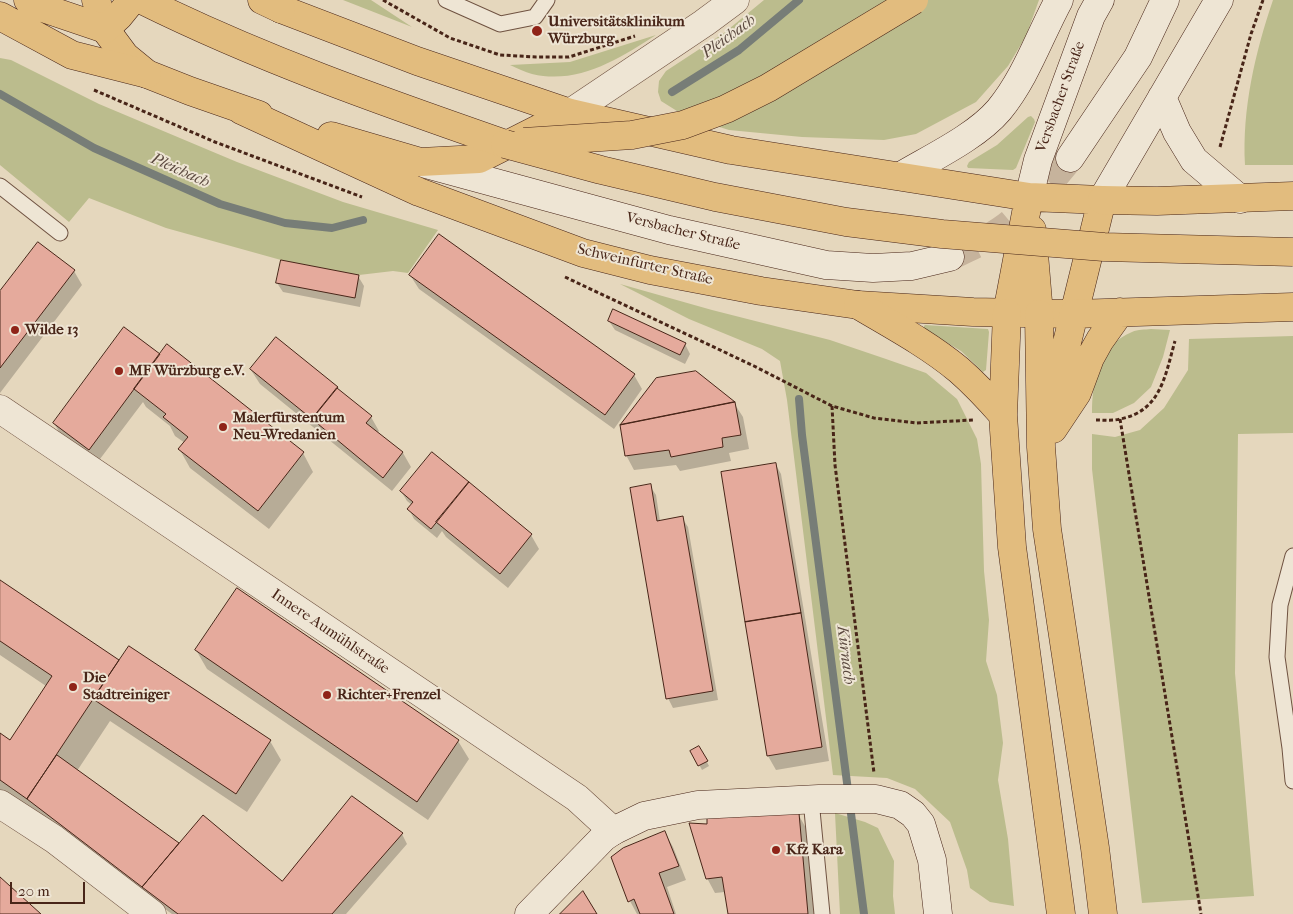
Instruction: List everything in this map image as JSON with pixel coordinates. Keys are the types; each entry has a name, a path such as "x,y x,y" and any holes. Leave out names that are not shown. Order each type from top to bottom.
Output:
{"main road":[{"path":"28,0 40,7 105,29 132,0"},
{"name":"Schweinfurter Straße","path":"96,0 105,29 126,56 147,74 242,110 419,192 583,253 650,270 858,305 1039,314 1293,307"},
{"path":"142,0 258,54 381,101 516,139 600,170 705,195 846,222 942,234 1104,247 1293,252"},
{"path":"516,139 632,134 684,125 726,109 768,88 914,0"},
{"path":"272,3 408,57 558,109 731,150 1029,197 1157,201 1293,196"},
{"path":"0,16 72,55 147,74"},
{"name":"Schweinfurter Straße","path":"242,110 420,162 479,159 516,139 558,109"},
{"path":"1029,197 1007,313 1002,415 1012,547 1061,914"},
{"path":"1029,197 1039,314 1041,447 1047,529 1095,848 1103,914"},
{"path":"1041,447 1102,200"},
{"path":"858,305 912,337 958,369 978,387 1002,415"},
{"path":"1041,447 1077,393 1090,358 1120,312"}],"street":[{"path":"901,176 970,136 998,111 1025,72 1059,0"},
{"name":"Versbacher Straße","path":"1029,197 1038,160 1091,16 1100,0"},
{"name":"Versbacher Straße","path":"1070,158 1138,56 1165,0"},
{"path":"1102,200 1219,0"},
{"path":"558,109 722,5"},
{"path":"1162,97 1177,132 1194,160 1240,199"},
{"name":"Versbacher Straße","path":"420,162 669,230 826,265 874,268 912,266 950,257"},
{"name":"Innere Aumühlstraße","path":"0,409 577,798 613,830"},
{"path":"529,914 604,837 613,830 644,816 698,805 871,799 900,805 913,814 921,824 932,860 938,914"},
{"path":"0,804 54,839 152,914"}],"lane":[{"path":"446,0 500,24 535,17 547,0"},
{"path":"0,186 60,233"},
{"path":"1293,556 1280,605 1277,657 1293,781"},
{"path":"815,800 822,914"}],"path":[{"path":"1220,148 1251,34 1263,0"},
{"path":"1096,420 1120,419 1139,412 1150,404 1162,387 1176,341"},
{"path":"871,799 835,465 832,406 874,418 916,422 973,420"},
{"path":"1120,419 1201,914"}],"green space":[{"path":"343,0 371,0 412,27"},
{"path":"764,0 1039,0 1026,36 1008,66 976,102 916,134 884,140 802,137 729,130 685,116 661,101 658,92 659,81 666,71 724,33"},
{"path":"1273,0 1293,0 1293,165 1245,165 1246,123 1251,81"},
{"path":"656,35 613,61 582,73 566,76 549,76 532,74 510,65 570,62"},
{"path":"0,58 11,60 99,104 237,162 343,202 438,230 408,273 393,271 359,275 281,260 166,228 89,198 69,222 0,165"},
{"path":"1031,116 1035,122 1016,168 1013,170 968,168 969,162 997,145"},
{"path":"620,284 830,340 886,359 926,373 957,399 977,439 981,464 984,571 989,620 986,661 997,695 1003,743 998,780 1008,839 1014,906 990,902 970,888 967,870 950,822 915,789 887,778 833,775 787,400 780,361 762,349 689,319"},
{"path":"925,325 988,329 986,370 983,372 961,351 924,329"},
{"path":"1151,329 1170,330 1163,357 1151,387 1134,403 1113,413 1092,413 1096,377 1105,355 1121,338 1134,331"},
{"path":"1293,336 1293,433 1238,434 1235,673 1254,896 1142,903 1092,469 1092,434 1115,437 1140,430 1164,408 1188,370 1189,339"},
{"path":"835,813 878,828 894,861 893,896 895,914 840,914"}],"building":[{"path":"439,234 635,374 605,415 409,275"},
{"name":"Wilde 13","path":"38,242 75,270 0,368 0,291"},
{"path":"281,260 359,275 355,298 276,283"},
{"path":"613,309 686,343 680,355 608,321"},
{"name":"MF Würzburg e.V.","path":"124,327 160,354 89,450 53,423"},
{"path":"276,337 338,387 312,419 250,369"},
{"name":"Malerfürstentum Neu-Wredanien","path":"167,344 304,452 258,511 178,449 188,437 163,417 166,414 134,389"},
{"path":"696,371 735,402 620,425 656,378"},
{"path":"337,388 372,416 366,423 403,452 383,478 312,419"},
{"path":"735,402 741,435 722,438 723,447 671,457 669,450 625,456 620,425"},
{"path":"432,452 469,482 431,529 407,509 413,502 400,491"},
{"path":"776,463 801,613 745,622 721,472"},
{"path":"469,482 532,534 500,574 436,522"},
{"path":"651,484 657,521 683,516 713,691 666,699 630,488"},
{"name":"Die Stadtreiniger","path":"0,580 119,660 27,799 0,780 0,733 10,740 52,676 0,641"},
{"name":"Richter+Frenzel","path":"237,588 459,740 417,802 195,650"},
{"path":"801,613 822,747 767,756 745,622"},
{"path":"129,646 271,740 236,794 93,699"},
{"path":"699,746 708,761 698,766 690,751"},
{"path":"57,755 179,843 142,887 27,799"},
{"path":"352,796 403,833 332,914 178,914 142,887 203,815 282,881"},
{"path":"799,813 808,914 728,914 722,877 706,879 689,823 707,824 707,817"},
{"path":"665,831 679,866 659,873 674,914 640,914 634,899 628,902 611,857 623,848"},
{"path":"0,877 41,914 0,914"},
{"path":"583,891 597,914 560,914"}],"waterway":[{"name":"Pleichach","path":"672,92 739,50 799,0"},
{"name":"Pleichach","path":"0,94 94,148 220,204 285,223 332,228 363,220"},
{"name":"Kürnach","path":"799,399 802,435 864,914"}],"tunnel":[{"path":"950,257 991,237 1006,227 1036,199 1070,158"}],"place":[{"name":"Universitätsklinikum Würzburg","path":"537,31"},
{"name":"Wilde 13","path":"15,330"},
{"name":"MF Würzburg e.V.","path":"119,371"},
{"name":"Malerfürstentum Neu-Wredanien","path":"223,427"},
{"name":"Die Stadtreiniger","path":"73,687"},
{"name":"Richter+Frenzel","path":"327,695"},
{"name":"Kfz Kara","path":"776,850"}]}
